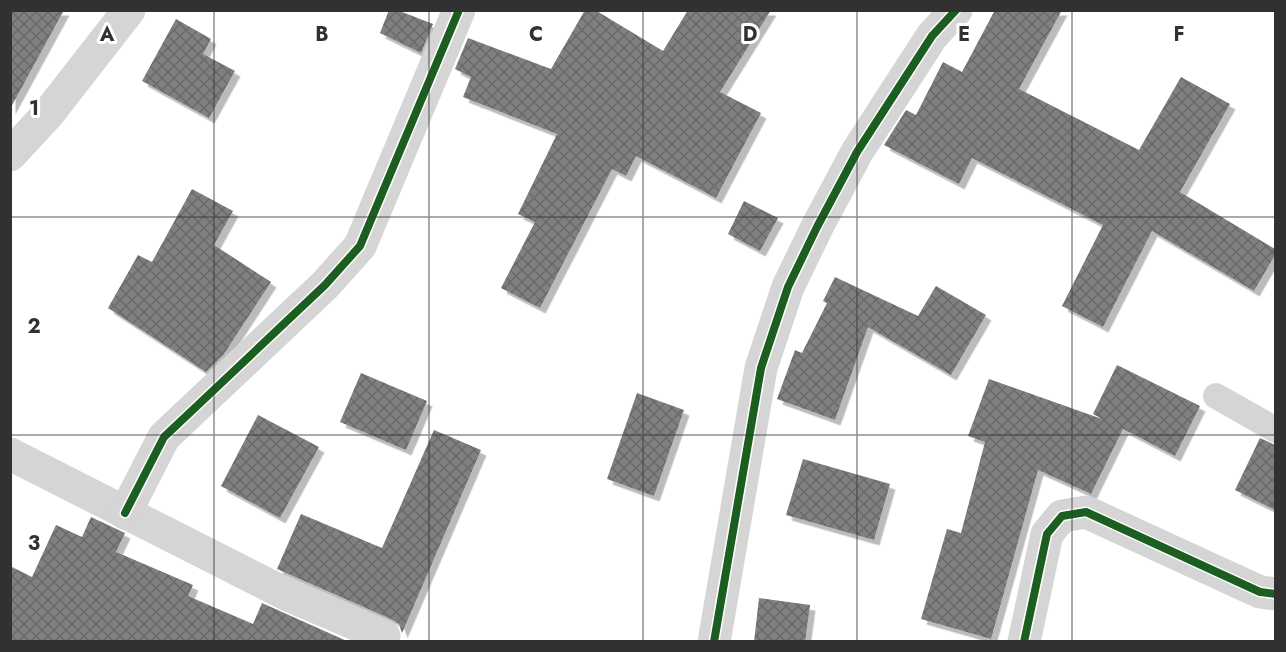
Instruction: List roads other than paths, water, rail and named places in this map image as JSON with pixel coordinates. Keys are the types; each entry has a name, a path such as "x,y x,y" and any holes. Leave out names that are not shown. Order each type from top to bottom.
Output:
{"street":[{"path":"10,155 48,114 129,10"},
{"path":"125,513 164,437 326,285 360,246 459,10"},
{"path":"714,642 761,368 788,287 857,152 932,36 956,10"},
{"path":"10,454 288,595 384,636"},
{"path":"1024,642 1047,534 1062,516 1086,512 1260,591 1275,594"}],"lane":[{"path":"1216,396 1275,430"}]}
